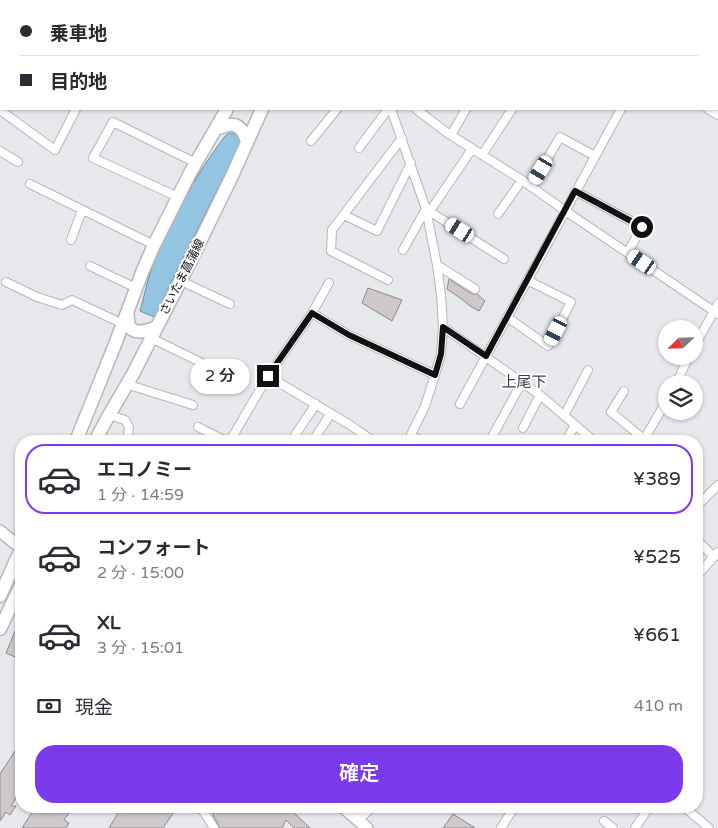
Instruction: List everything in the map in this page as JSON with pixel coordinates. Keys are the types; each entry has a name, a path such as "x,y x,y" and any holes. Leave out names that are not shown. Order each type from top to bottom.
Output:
{"main road":[{"path":"78,435 154,245 196,163 226,110"},
{"name":"さいたま菖蒲線","path":"98,435 181,281 262,110"},
{"path":"216,129 229,124 238,127 244,132 246,141"},
{"path":"125,318 130,326 138,331 154,333"},
{"path":"0,532 15,543"},
{"path":"0,596 15,562"},
{"path":"0,629 15,598"},
{"path":"348,813 359,825"}],"street":[{"path":"0,110 55,150 75,110"},
{"path":"311,142 336,110"},
{"path":"359,148 389,110"},
{"path":"390,110 428,210 441,295 443,327 441,354 425,406 411,435"},
{"path":"417,110 451,135 717,310 703,333"},
{"path":"451,135 465,110"},
{"path":"482,155 511,110"},
{"path":"460,404 564,210 620,110"},
{"path":"178,197 94,158 113,122 196,163"},
{"path":"531,187 560,137 595,156"},
{"path":"388,280 330,251 332,230 402,138"},
{"path":"403,250 428,210 472,149"},
{"path":"0,151 18,162"},
{"path":"344,215 377,231 411,164"},
{"path":"498,214 522,180"},
{"path":"30,184 154,245"},
{"path":"575,191 642,227 628,252"},
{"path":"71,240 82,210"},
{"path":"428,210 504,259"},
{"path":"437,265 475,289"},
{"path":"90,266 136,288"},
{"path":"507,317 548,346 570,302 527,280"},
{"path":"181,281 230,304"},
{"path":"6,282 37,297 62,305 72,300 125,318"},
{"path":"234,435 268,376 312,313 329,283"},
{"path":"312,313 349,335 435,375"},
{"path":"443,327 540,395 587,435"},
{"path":"154,333 202,363"},
{"path":"564,416 588,370"},
{"path":"268,376 364,435"},
{"path":"493,435 522,382"},
{"path":"126,384 193,405"},
{"path":"624,391 612,412 638,435"},
{"path":"523,428 540,395"},
{"path":"296,435 316,404"},
{"path":"317,435 331,413"},
{"path":"109,414 125,420 128,427 127,435"},
{"path":"647,435 658,416"},
{"path":"569,435 575,425"},
{"path":"198,427 214,435"},
{"path":"703,500 718,485"},
{"path":"703,544 716,554 703,569"},
{"path":"204,813 214,828"},
{"path":"359,825 368,813"},
{"path":"501,828 511,813"},
{"path":"635,828 645,813"},
{"path":"691,813 709,828"},
{"path":"604,821 613,828"}],"water":[{"path":"229,133 237,136 240,144 154,317 140,311 152,267 175,215 203,167"}],"building":[{"path":"449,279 472,294 477,294 485,301 479,311 447,289"},
{"path":"368,288 402,300 392,321 362,303"},
{"path":"15,631 15,657 6,653"},
{"path":"15,751 15,800 11,806 15,808 10,815 6,812 0,821 0,774"},
{"path":"32,813 69,813 64,820 69,823 66,828 22,828"},
{"path":"118,813 173,813 163,828 109,828"},
{"path":"214,813 294,813 310,828 294,828 286,820 282,828 220,828"},
{"path":"453,814 475,828 443,828"}],"district":[{"name":"上尾下","path":"524,382"}],"route":[{"path":"268,376 312,313 349,335 435,375 441,354 443,327 486,356 575,191 642,227"}]}
